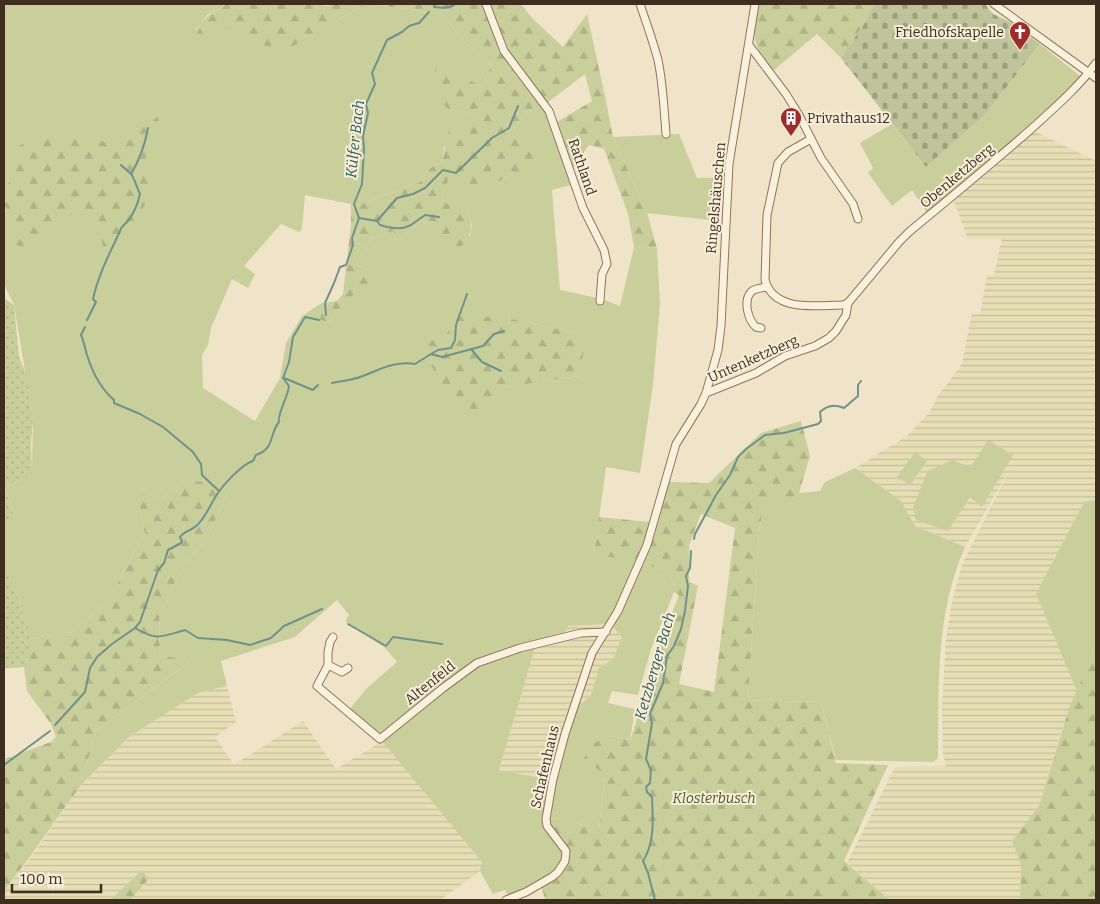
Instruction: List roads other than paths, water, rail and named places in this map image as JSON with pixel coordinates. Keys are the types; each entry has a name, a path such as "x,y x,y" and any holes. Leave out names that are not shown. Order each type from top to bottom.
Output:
{"street":[{"name":"Rathland","path":"486,4 504,51 549,111 583,208 604,250 607,264 602,274 600,301"},
{"path":"640,4 658,60 663,88 666,134"},
{"name":"Ringelshäuschen","path":"706,394 718,350 721,326 729,164 755,4"},
{"path":"994,4 1096,78"},
{"path":"748,45 786,94 821,158 853,204 858,219"},
{"name":"Obenketzberg","path":"848,304 904,237 1003,154 1080,85 1096,63"},
{"path":"811,139 788,152 778,163 766,221 765,272 767,288 777,298 790,303 818,305 848,304"},
{"path":"761,328 756,327 749,319 747,312 748,298 755,289 767,288"},
{"name":"Untenketzberg","path":"618,611 647,545 676,444 706,394 756,373 786,356 815,346 829,338 846,315 848,304"},
{"name":"Schafenhaus","path":"506,900 526,892 552,877 565,861 566,851 547,826 546,816 553,779 567,727 592,653 618,611"},
{"name":"Altenfeld","path":"333,637 328,652 328,664 317,686 380,740 443,688 477,663 520,648 581,633 606,632"},
{"path":"328,664 342,672 348,668"}],"waterway":[{"name":"Külfer Bach","path":"435,4 434,7 442,8 451,7 455,4"},
{"name":"Külfer Bach","path":"326,315 325,303 340,267 346,265 359,218 354,204 362,184 363,136 368,113 366,104 375,84 372,73 387,40 409,26 419,23 429,12"},
{"path":"359,218 377,221 397,198 413,194 425,188 443,170 456,173 492,138 509,128 518,106"},
{"path":"87,320 96,302 93,299 105,264 121,228 131,216 138,201 140,194 131,174 142,152 148,128"},
{"path":"121,165 131,174"},
{"path":"377,221 380,225 391,228 405,228 425,215 439,217"},
{"path":"431,354 438,350 451,348 455,340 456,325 467,294"},
{"name":"Külfer Bach","path":"135,628 140,622 158,570 164,563 168,550 181,543 180,537 199,523 219,492 233,476 243,466 253,461 256,455 269,445 279,422 289,386 283,378 289,362 293,337 305,317 319,320"},
{"path":"85,327 81,335 89,361 97,379 114,400 114,403 140,414 163,427 193,452 201,464 202,475 219,491"},
{"path":"332,383 359,377 394,365 415,364 431,354 442,357 483,346 494,334 504,331"},
{"path":"471,349 482,362 501,371"},
{"path":"284,378 313,390 318,385"},
{"name":"Ketzberger Bach","path":"694,539 716,495 730,475 738,457 746,449 765,435 784,433 818,424 821,421 820,412 825,408 831,406 844,408 858,396 858,385 861,381"},
{"name":"Ketzberger Bach","path":"655,900 643,861 650,846 653,813 652,797 647,792 646,787 650,783 651,770 646,759 652,723 650,714 663,683 667,656 674,646 681,629 688,586 686,576 690,568 691,551"},
{"path":"55,725 85,692 90,668 97,657 135,628 154,636 185,630 198,638 227,640 250,645 271,638 284,626 322,609"},
{"path":"348,624 386,646 393,637 442,644"},
{"path":"4,765 50,731"}],"place":[{"name":"Friedhofskapelle","path":"1020,51"},
{"name":"Privathaus12","path":"791,137"}],"park label":[{"name":"Klosterbusch","path":"714,798"}]}
